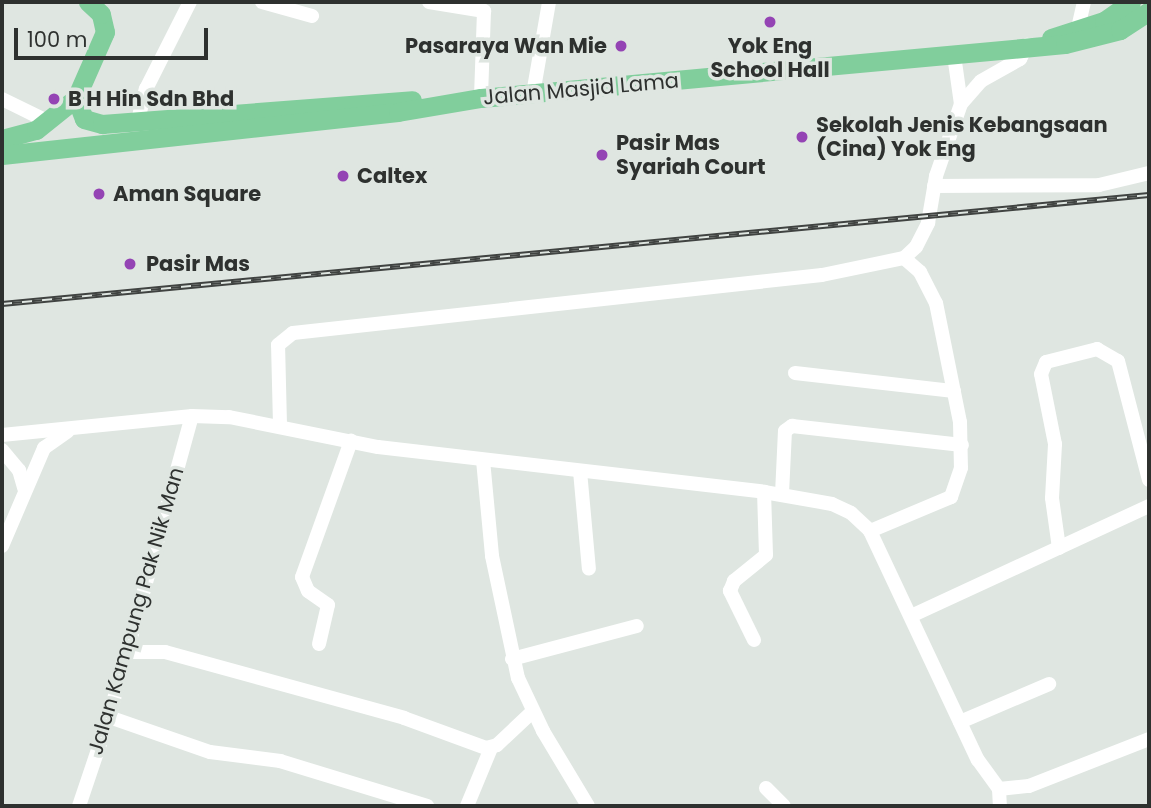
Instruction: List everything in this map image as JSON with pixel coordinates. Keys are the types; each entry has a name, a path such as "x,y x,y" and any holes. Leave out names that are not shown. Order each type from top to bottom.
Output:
{"highway":[{"path":"2,139 21,136 48,122 76,97 105,32 100,14 88,2"},
{"name":"Jalan Masjid Lama","path":"76,97 78,111 91,122 137,124 369,108 1091,40 1142,13"},
{"name":"Jalan Masjid Lama","path":"1034,44 1112,17 1142,13"},
{"name":"Jalan Masjid Lama","path":"2,155 369,108"}],"street":[{"path":"137,124 146,89 190,2"},
{"path":"262,2 312,16"},
{"path":"429,2 484,11 481,98"},
{"path":"533,94 549,2"},
{"path":"1078,28 1084,2"},
{"path":"280,425 278,345 293,332 822,275 904,258 916,247 928,223 934,186 961,104 981,81 1020,59 1034,44"},
{"path":"954,55 961,104"},
{"path":"2,99 48,122"},
{"path":"934,186 1099,186 1149,173"},
{"path":"870,531 951,497 961,468 962,445 954,391 936,303 920,272 904,258"},
{"path":"1059,548 1052,498 1055,444 1041,374 1045,362 1097,349 1118,361 1149,480"},
{"path":"795,373 954,391"},
{"path":"2,435 192,416 280,425 351,441 483,460 782,494 832,504 851,513 870,531 988,779 999,789 1000,806"},
{"name":"Jalan Kampung Pak Nik Man","path":"79,806 108,718 192,416"},
{"path":"782,494 785,431 792,426 962,445"},
{"path":"2,546 24,488 44,448 76,427"},
{"path":"320,644 328,605 309,591 302,577 351,441"},
{"path":"2,450 19,470 24,488"},
{"path":"483,460 492,556 512,659 532,712 588,806"},
{"path":"580,471 589,569"},
{"path":"754,640 730,591 734,581 766,555 764,492"},
{"path":"911,616 1149,506"},
{"path":"512,659 637,626"},
{"path":"126,652 164,652 404,718 491,748"},
{"path":"960,722 1049,684"},
{"path":"467,806 491,748 532,712"},
{"path":"108,718 210,752 280,761 427,806"},
{"path":"999,789 1029,786 1149,739"},
{"path":"766,788 784,806"}],"railway":[{"path":"2,304 1149,195"}],"place":[{"name":"Yok Eng School Hall","path":"770,22"},
{"name":"Pasaraya Wan Mie","path":"621,46"},
{"name":"B H Hin Sdn Bhd","path":"54,99"},
{"name":"Sekolah Jenis Kebangsaan (Cina) Yok Eng","path":"802,137"},
{"name":"Pasir Mas Syariah Court","path":"602,155"},
{"name":"Caltex","path":"343,176"},
{"name":"Aman Square","path":"99,194"},
{"name":"Pasir Mas","path":"130,264"}]}
